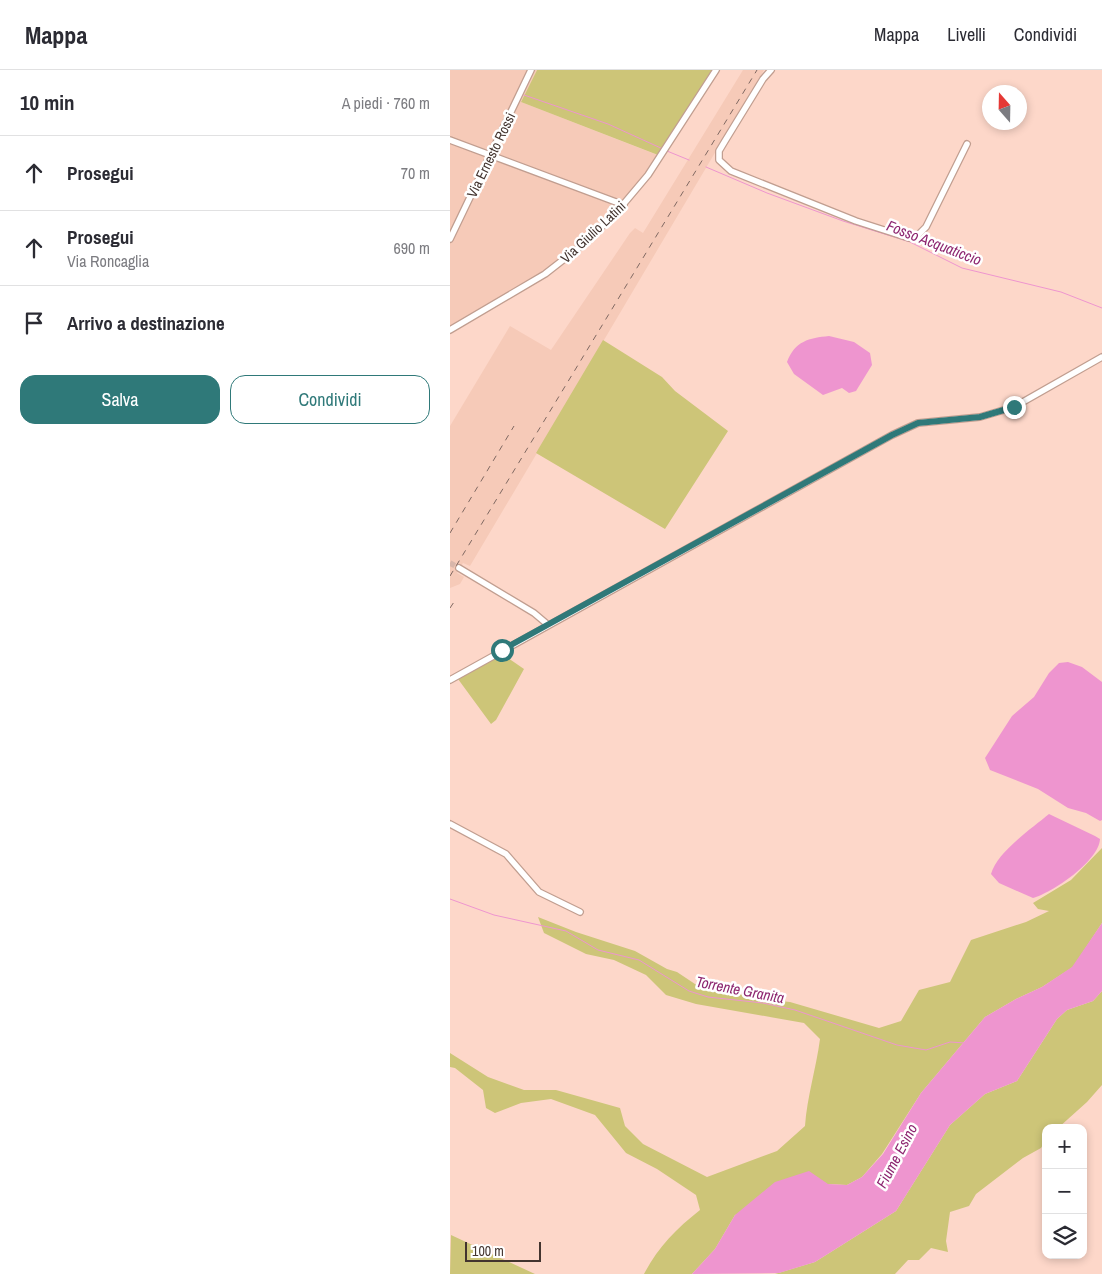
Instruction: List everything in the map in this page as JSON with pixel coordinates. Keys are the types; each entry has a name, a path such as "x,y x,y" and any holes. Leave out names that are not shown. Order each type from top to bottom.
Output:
{"street":[{"name":"Via Ernesto Rossi","path":"450,239 531,70"},
{"name":"Via Giulio Latini","path":"450,330 545,274 586,242 624,205 662,154 716,70"},
{"path":"771,70 763,79 719,151 719,160 731,171 856,221 909,238 916,237 926,227 967,144"},
{"path":"450,140 624,205"},
{"path":"450,680 547,624 892,435 918,423 980,417 1014,407 1102,357"},
{"path":"459,568 534,613 547,624"},
{"path":"450,824 506,854 539,892 580,912"}],"shaded area":[{"path":"450,70 537,70 521,102 660,156 616,213 545,274 450,330"},
{"path":"537,70 712,70 658,155 521,102"},
{"path":"743,70 764,70 470,566 463,563 457,573 464,577 460,584 450,588 450,426 510,326 551,350 630,233 635,228 643,233"},
{"path":"603,340 662,377 675,391 728,431 665,529 536,453"},
{"path":"502,654 524,669 496,720 491,724 458,679"},
{"path":"1102,848 1102,923 1073,967 1042,987 985,1017 921,1093 882,1154 862,1177 847,1185 828,1184 735,1215 715,1249 692,1274 644,1274 655,1255 668,1239 700,1210 696,1195 657,1169 626,1153 595,1115 551,1099 521,1103 495,1113 486,1108 483,1090 455,1068 450,1067 450,1053 488,1077 524,1090 556,1090 620,1108 625,1126 643,1144 707,1177 777,1151 805,1126 820,1039 804,1023 696,1004 666,995 646,975 614,960 586,954 544,933 538,917 576,932 635,951 667,969 677,972 698,986 729,991 754,998 790,1002 879,1028 901,1021 919,990 950,982 971,940 1026,922 1049,911 1038,909 1033,903 1071,880"},
{"path":"1102,991 1102,1085 1087,1102 1062,1124 1042,1124 1041,1148 1023,1158 976,1194 969,1206 950,1212 946,1241 948,1252 931,1248 919,1260 908,1260 895,1274 775,1274 815,1262 896,1211 950,1125 985,1094 1017,1081 1057,1019 1067,1010 1093,1001"},
{"path":"451,1235 535,1274 450,1274"}],"water":[{"path":"829,336 854,342 870,353 872,365 856,391 849,393 842,388 823,395 794,374 787,362 794,349 803,342"},
{"path":"1068,662 1082,667 1102,682 1102,820 1100,821 1086,813 1068,808 1038,789 990,770 985,758 1012,716 1034,697 1049,673 1059,663"},
{"path":"1049,814 1100,839 1098,848 1092,857 1073,875 1051,890 1033,898 999,883 991,874 994,866 1007,849"},
{"name":"Fiume Esino","path":"1102,923 1102,991 1093,1001 1067,1010 1057,1019 1017,1081 985,1094 950,1125 896,1211 815,1262 779,1273 692,1274 715,1249 735,1215 775,1182 809,1171 828,1184 847,1185 862,1177 883,1154 921,1093 985,1017 1042,987 1072,967"}],"waterway":[{"name":"Fosso Acquaticcio","path":"524,95 608,124 663,149"},
{"name":"Fosso Acquaticcio","path":"667,151 689,160"},
{"name":"Fosso Acquaticcio","path":"706,167 767,193 843,221 910,242 962,268 1061,292 1102,308"},
{"name":"Torrente Granita","path":"450,899 494,915 566,931 598,950 639,960 689,991 708,997 763,1003 795,1010 897,1045 926,1050 950,1042 965,1043"}],"tunnel":[{"path":"450,563 459,568"}],"railway":[{"path":"450,576 757,70"},
{"path":"450,533 514,426"},
{"path":"450,608 454,602"}],"route":[{"path":"502,650 892,435 918,423 980,417 1014,407"}]}
